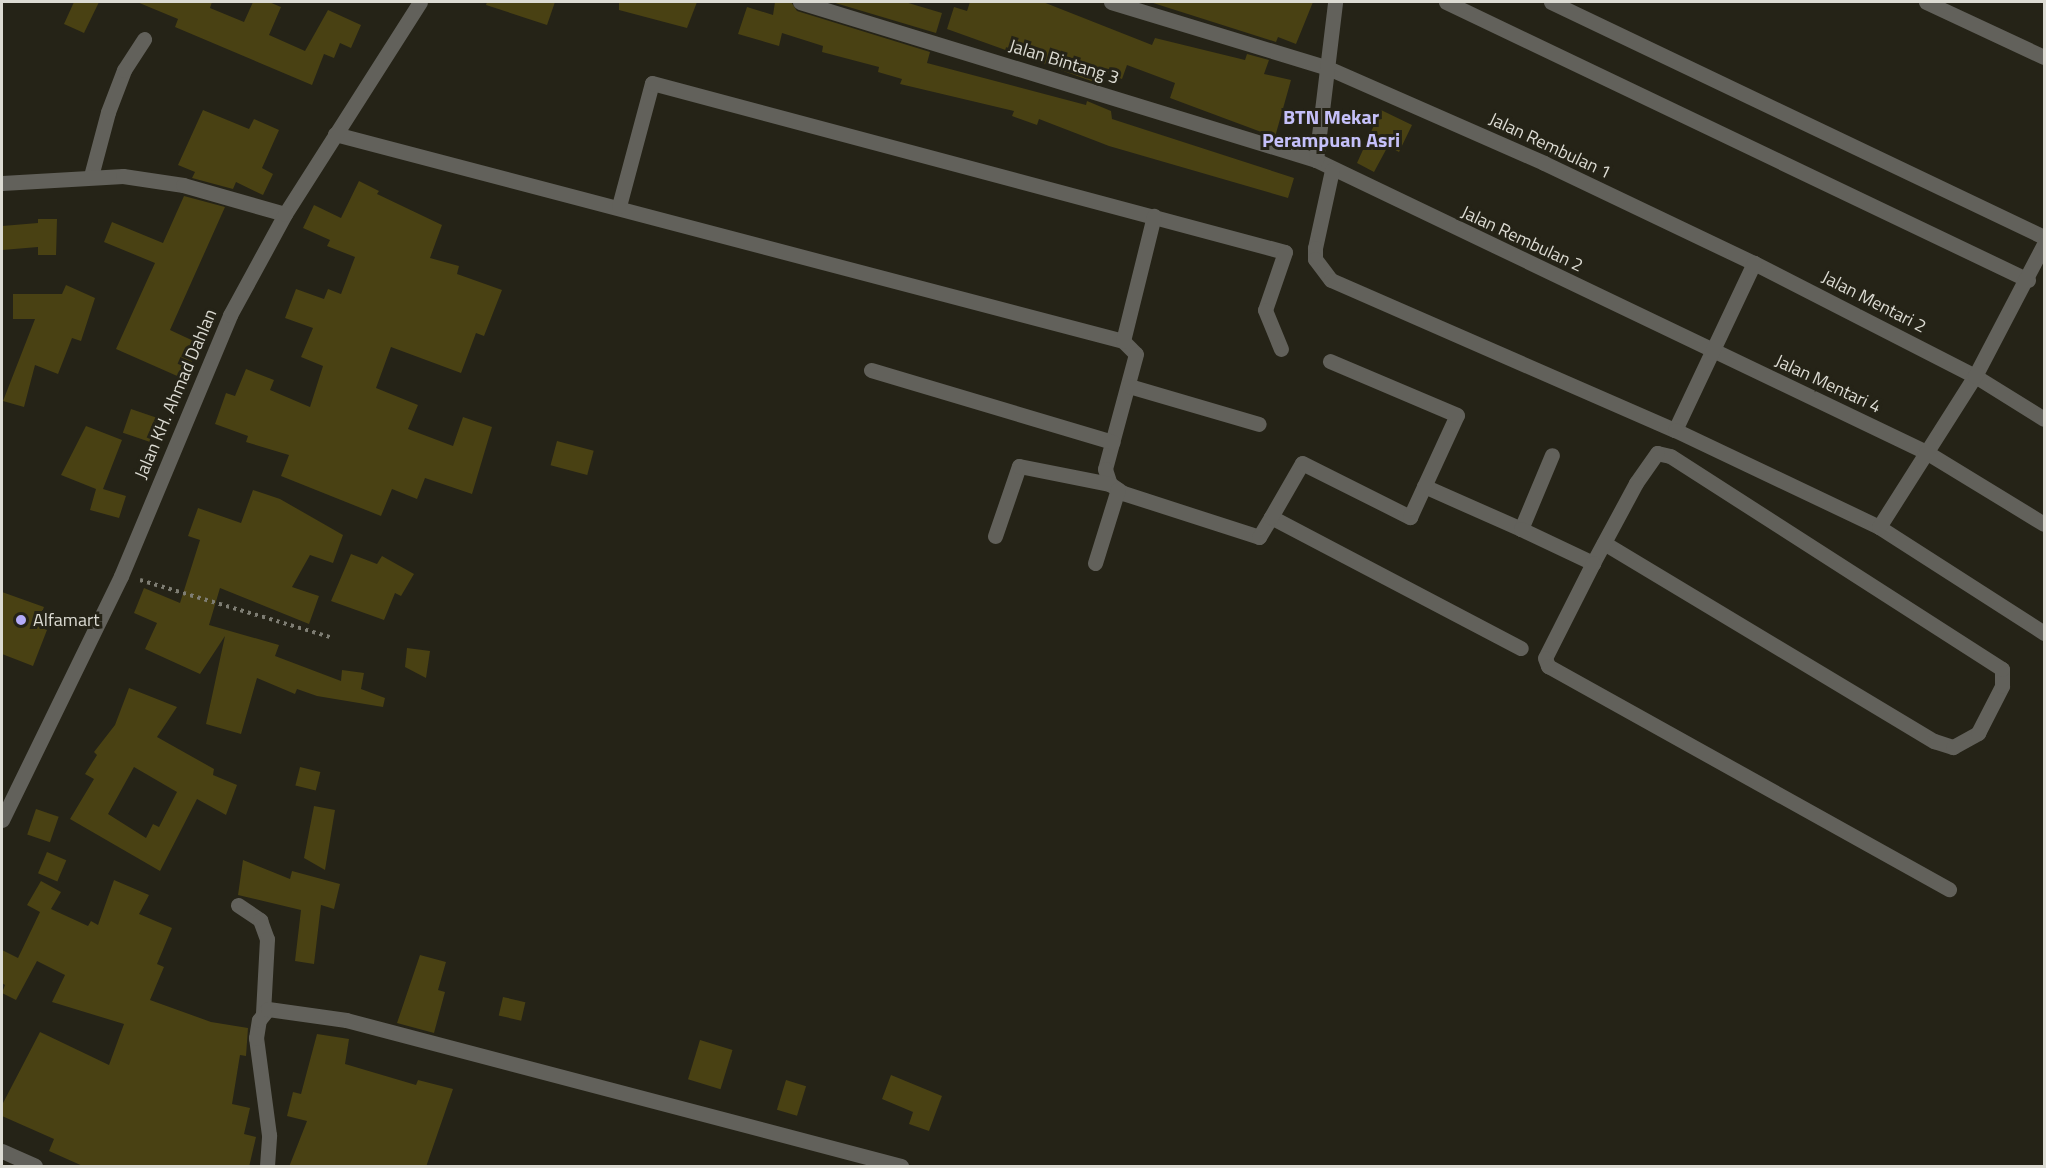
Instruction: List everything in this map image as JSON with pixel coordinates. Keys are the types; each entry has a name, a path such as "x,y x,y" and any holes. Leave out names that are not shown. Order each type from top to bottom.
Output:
{"street":[{"name":"Jalan KH. Ahmad Dahlan","path":"2,820 121,576 230,315 285,214 420,2"},
{"name":"Jalan Bintang 3","path":"800,2 1316,160"},
{"name":"Jalan Rembulan 1","path":"1111,2 1328,68 1754,263"},
{"path":"1316,160 1335,2"},
{"path":"1446,2 2028,280"},
{"path":"1551,2 2044,237"},
{"path":"1926,2 2044,57"},
{"path":"92,176 116,91 144,39"},
{"path":"619,206 652,83 1285,252 1265,310 1281,350"},
{"path":"335,134 619,206 1123,341 1136,354 1105,476 1114,487"},
{"name":"Jalan Rembulan 2","path":"1316,160 1332,170 1713,352"},
{"path":"1332,170 1315,248 1316,259 1331,280 1675,430 1879,526 2044,633"},
{"path":"2,183 92,176 183,185 285,214"},
{"path":"1123,341 1154,216"},
{"path":"1879,526 1976,376 2028,280 2044,244"},
{"path":"1675,430 1754,263"},
{"name":"Jalan Mentari 2","path":"1754,263 1976,376 2044,419"},
{"name":"Jalan Mentari 4","path":"1713,352 1926,452 2044,524"},
{"path":"995,536 1019,466 1114,487 1259,537 1302,463 1410,517 1457,415 1330,361"},
{"path":"871,370 1113,442"},
{"path":"1129,386 1259,424"},
{"path":"1604,543 1934,741 1953,747 1967,742 1978,733 2002,686 2002,669 1670,456 1657,453 1649,460 1593,563 1545,658 1548,666 1949,889"},
{"path":"1521,530 1552,455"},
{"path":"1424,486 1593,563"},
{"path":"1095,563 1114,487"},
{"path":"1271,517 1521,648"},
{"path":"238,906 260,920 267,939 263,1012 256,1038 269,1135 267,1167"},
{"path":"263,1012 268,1009 290,1010 346,1020 901,1167"},
{"path":"2,1151 35,1167"}],"path":[{"path":"121,576 189,592 333,638"}],"building":[{"path":"74,2 99,2 84,33 64,24"},
{"path":"137,2 212,2 210,8 244,22 253,2 269,2 281,7 269,35 305,51 328,10 361,25 351,48 340,43 334,58 324,54 312,85 175,27 178,19"},
{"path":"487,2 555,2 547,25 486,5"},
{"path":"619,2 697,2 687,28 619,10"},
{"path":"775,2 791,2 797,11 930,52 927,63 1086,105 1087,101 1111,111 1112,119 1294,178 1288,198 1109,146 1039,119 1037,125 1012,116 1014,111 900,84 902,79 878,72 879,67 822,52 823,46 782,33 779,46 738,34 747,7 773,15"},
{"path":"832,2 905,2 942,13 936,33"},
{"path":"970,2 1043,2 1152,45 1155,38 1245,60 1247,54 1269,60 1264,74 1291,80 1275,137 1170,98 1175,83 1127,65 1122,79 1099,70 1094,82 947,29 954,7 967,11"},
{"path":"1150,2 1313,2 1296,44 1278,37 1276,42"},
{"path":"203,110 249,129 254,119 279,130 262,168 273,174 263,195 236,182 233,189 192,178 195,172 178,165"},
{"path":"1381,110 1412,125 1399,152 1388,146 1374,172 1357,163"},
{"path":"359,181 379,191 377,194 442,225 430,258 459,266 457,274 502,290 484,336 476,333 461,373 391,347 376,388 418,405 408,429 453,446 463,417 492,427 472,494 425,478 417,499 392,489 381,516 281,476 289,455 246,442 248,436 215,424 226,393 235,396 246,369 274,380 270,390 310,407 323,366 301,357 313,328 285,318 296,289 324,299 328,289 341,294 355,257 327,246 330,240 303,228 314,205 341,218"},
{"path":"184,196 225,207 170,330 200,344 184,379 116,349 155,263 104,242 112,222 163,243"},
{"path":"38,219 57,219 56,255 38,255 38,247 2,250 2,226 38,223"},
{"path":"66,285 95,298 81,341 72,338 58,374 35,365 24,407 3,401 35,319 13,319 13,294 62,294"},
{"path":"131,409 157,418 149,442 123,433"},
{"path":"86,426 122,440 103,489 126,496 119,518 90,510 96,489 61,475"},
{"path":"557,441 594,451 587,475 551,465"},
{"path":"253,490 280,499 343,535 333,563 310,555 292,587 319,596 309,624 220,588 209,625 279,645 275,656 341,681 342,670 364,673 361,689 385,698 383,707 317,696 297,689 295,694 257,678 241,734 206,724 225,636 200,674 145,649 157,623 134,613 144,588 180,603 200,540 188,536 198,508 241,523"},
{"path":"351,554 377,564 382,556 414,574 401,596 395,593 384,620 331,601"},
{"path":"2,592 44,607 37,626 47,630 33,666 2,654"},
{"path":"407,648 430,651 426,678 405,667"},
{"path":"129,688 177,707 157,737 214,769 213,775 237,785 226,815 197,799 160,871 70,819 94,779 85,774 97,755 94,752 115,725","holes":["134,767 177,792 159,827 153,824 146,838 108,814"]},
{"path":"300,767 320,772 316,791 295,785"},
{"path":"314,806 335,810 325,870 304,858"},
{"path":"36,809 59,817 50,842 27,835"},
{"path":"47,852 66,860 57,881 38,873"},
{"path":"243,860 290,879 292,871 340,884 334,909 321,905 314,964 295,961 301,910 238,895"},
{"path":"114,880 149,895 139,914 172,928 157,964 164,967 150,1000 211,1022 248,1028 246,1056 240,1055 232,1104 250,1108 244,1134 256,1137 249,1167 85,1167 49,1151 54,1139 2,1116 2,1105 40,1032 109,1065 124,1024 52,1002 65,975 37,961 16,1000 2,993 5,985 2,983 2,950 18,958 40,912 27,905 41,881 61,892 51,909 88,926 91,921 98,925"},
{"path":"420,955 446,962 438,990 445,992 434,1033 397,1023"},
{"path":"503,997 525,1002 521,1021 499,1016"},
{"path":"317,1034 349,1039 345,1064 416,1085 418,1080 453,1089 426,1167 289,1167 307,1121 287,1116 293,1092 301,1094"},
{"path":"700,1040 733,1050 721,1089 688,1079"},
{"path":"891,1075 942,1096 929,1131 909,1124 913,1112 882,1099"},
{"path":"786,1080 806,1086 797,1116 777,1110"}],"place":[{"name":"Alfamart","path":"21,620"}],"district":[{"name":"BTN Mekar Perampuan Asri","path":"1331,128"}]}
